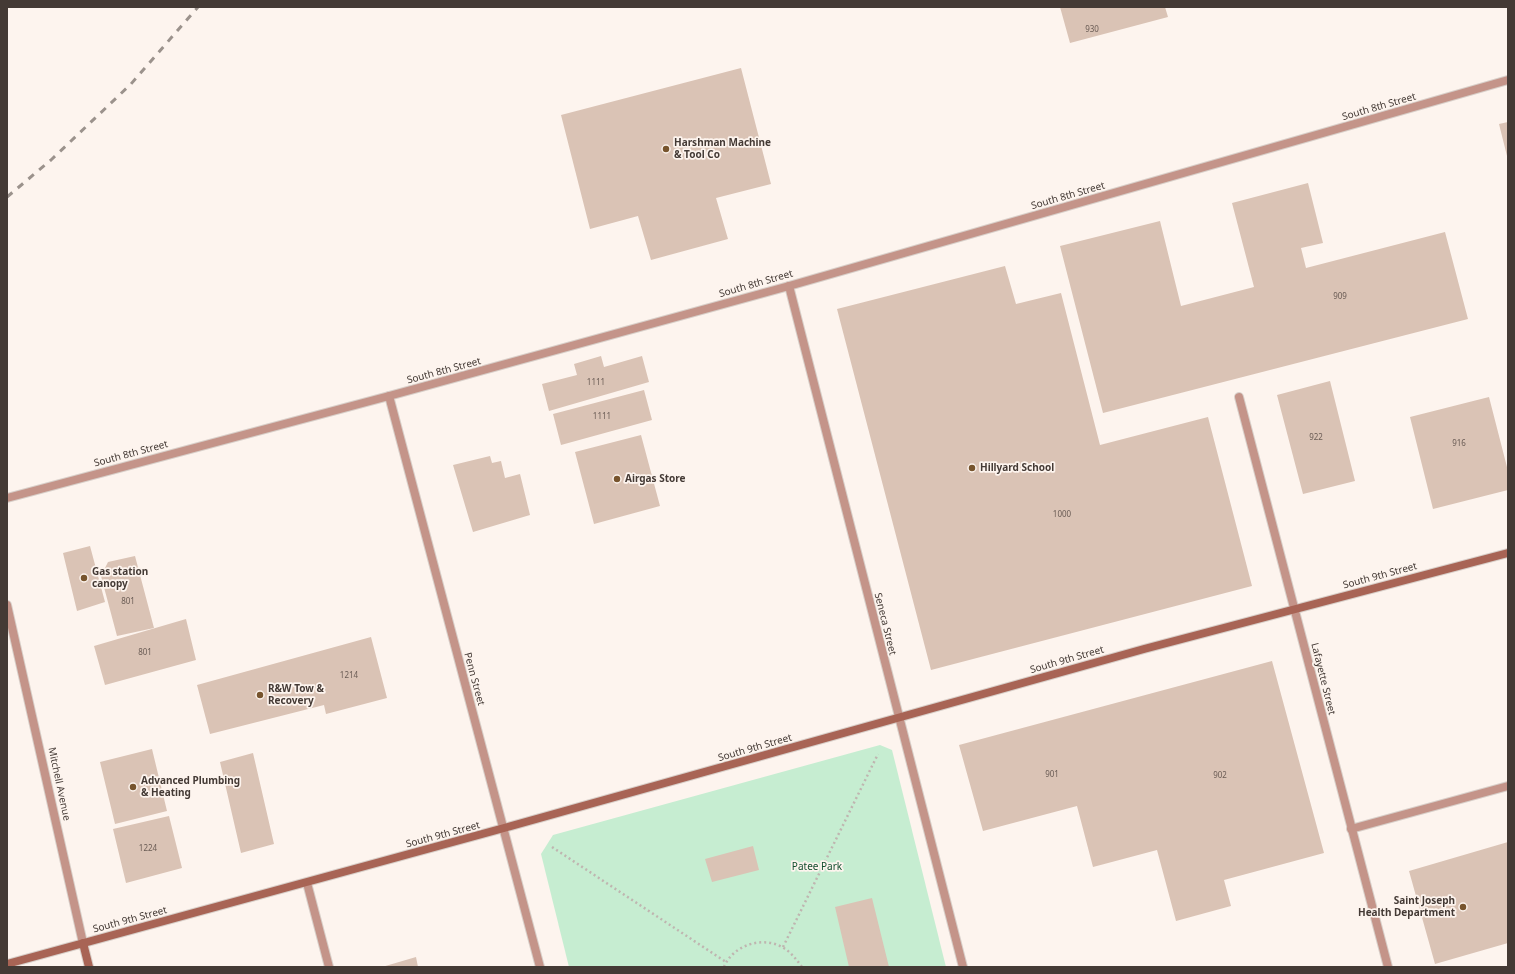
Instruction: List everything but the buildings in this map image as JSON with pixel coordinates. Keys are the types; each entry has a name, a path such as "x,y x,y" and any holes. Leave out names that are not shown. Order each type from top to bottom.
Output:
{"main road":[{"name":"South 9th Street","path":"7,964 307,883 1144,649 1508,553"},
{"name":"Mitchell Avenue","path":"83,943 89,967"}],"street":[{"name":"South 8th Street","path":"7,498 389,396 789,286 1508,80"},
{"name":"Seneca Street","path":"789,286 898,718 963,967"},
{"name":"Penn Street","path":"389,396 540,967"},
{"name":"Lafayette Street","path":"1239,397 1388,967"},
{"name":"Mitchell Avenue","path":"7,605 83,943"},
{"path":"1351,829 1508,786"},
{"path":"307,883 329,967"}],"path":[{"path":"783,947 878,754"},
{"path":"552,847 726,962"},
{"path":"724,967 726,962 733,954 742,948 762,942 783,947 794,956 802,967"}],"green space":[{"name":"Patee Park","path":"880,745 892,750 946,967 569,967 541,854 553,835"}],"railway":[{"path":"7,197 51,160 131,84 198,7"}],"place":[{"name":"Harshman Machine & Tool Co","path":"666,149"},
{"name":"Hillyard School","path":"972,468"},
{"name":"Airgas Store","path":"617,479"},
{"name":"Gas station canopy","path":"84,578"},
{"name":"R&W Tow & Recovery","path":"260,695"},
{"name":"Advanced Plumbing & Heating","path":"133,787"},
{"name":"Saint Joseph Health Department","path":"1463,907"}]}
